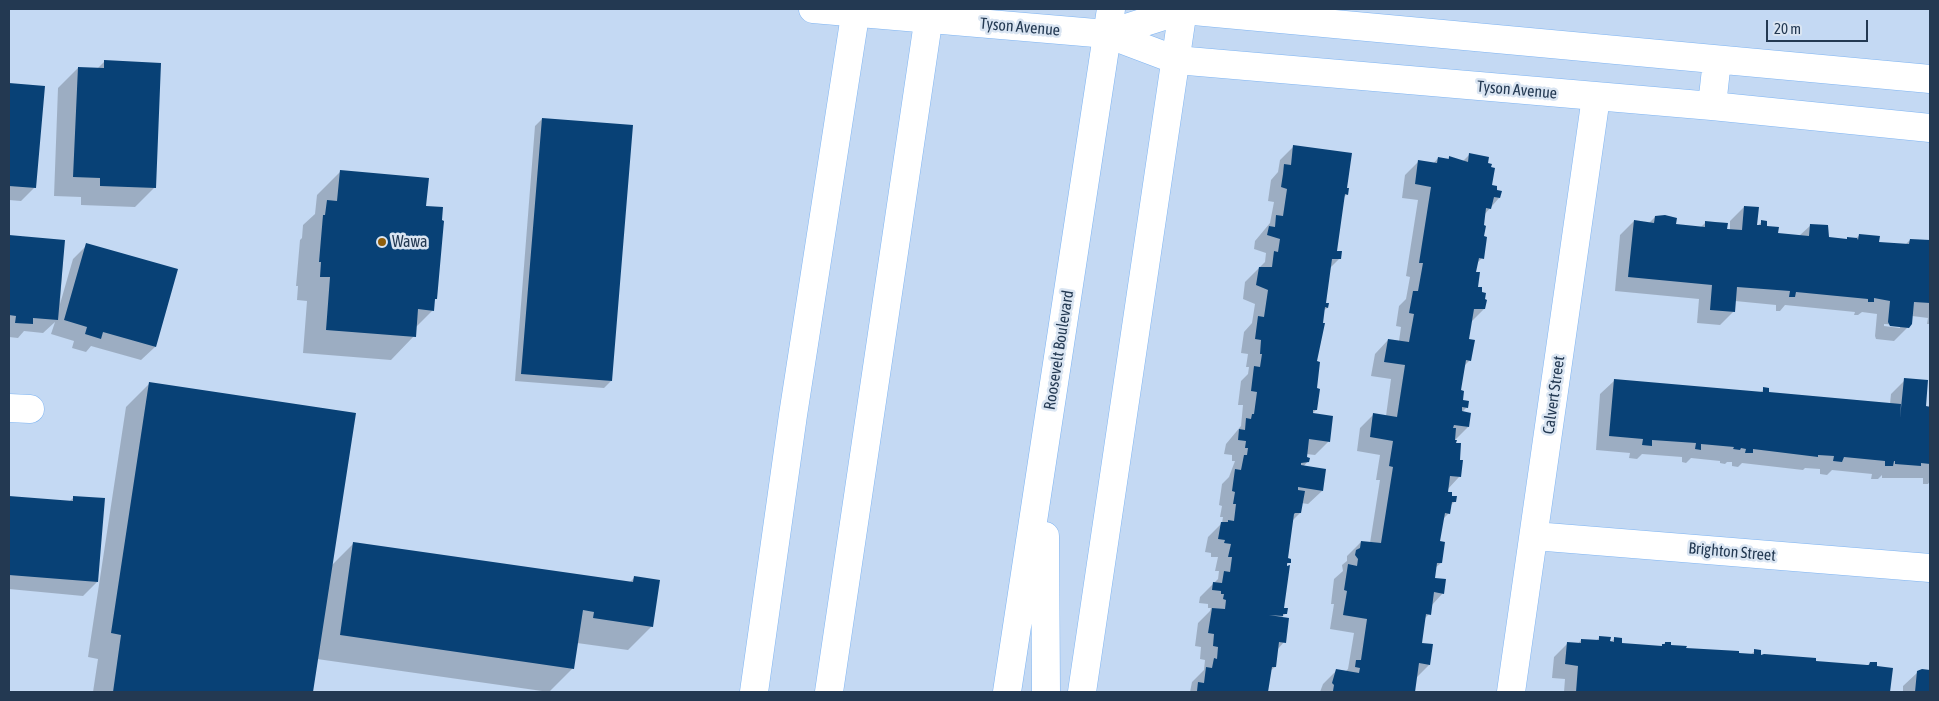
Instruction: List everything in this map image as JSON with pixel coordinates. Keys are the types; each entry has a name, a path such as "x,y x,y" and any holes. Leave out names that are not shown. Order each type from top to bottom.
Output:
{"main road":[{"name":"Tyson Avenue","path":"813,9 1109,21 1183,10 1930,78"},
{"path":"1082,692 1183,10"},
{"path":"754,692 793,416 856,11"},
{"path":"829,692 929,14"},
{"name":"Tyson Avenue","path":"1109,21 1176,60 1712,106 1930,128"},
{"name":"Roosevelt Boulevard","path":"1007,692 1109,21"},
{"path":"1712,106 1717,60"},
{"name":"Calvert Street","path":"1511,692 1596,97"},
{"path":"1044,449 1046,692"},
{"name":"Brighton Street","path":"1534,536 1930,568"}],"building":[{"path":"104,60 161,63 156,188 100,186 100,178 73,177 78,67 104,68"},
{"path":"9,83 45,86 36,188 9,186"},
{"path":"542,118 633,125 612,381 521,374"},
{"path":"1293,145 1352,153 1347,188 1349,188 1348,195 1345,194 1337,251 1342,251 1341,259 1332,259 1326,303 1329,303 1328,308 1325,307 1323,323 1325,323 1317,361 1320,362 1317,388 1320,389 1317,410 1313,410 1313,413 1333,416 1330,442 1309,439 1307,457 1310,458 1309,462 1301,463 1301,465 1326,469 1323,491 1298,487 1298,490 1305,491 1301,513 1294,514 1288,558 1291,559 1291,563 1287,563 1287,566 1290,565 1284,608 1288,608 1287,614 1283,614 1283,616 1269,615 1289,618 1286,643 1279,642 1276,667 1272,667 1268,692 1202,692 1197,691 1198,682 1204,683 1206,667 1212,668 1214,658 1217,659 1218,647 1213,646 1214,634 1208,633 1212,608 1225,609 1226,600 1223,599 1224,594 1221,594 1221,591 1212,590 1213,582 1222,583 1224,571 1230,572 1232,557 1228,557 1231,544 1224,543 1225,540 1218,539 1221,522 1234,521 1236,504 1233,504 1235,492 1232,491 1235,469 1241,470 1244,455 1247,455 1248,448 1245,448 1246,441 1238,440 1239,429 1245,430 1246,418 1251,419 1252,414 1254,414 1257,392 1251,391 1254,366 1260,367 1262,354 1260,354 1261,340 1255,339 1258,316 1264,317 1268,290 1256,285 1259,267 1272,267 1274,251 1278,252 1280,239 1267,235 1269,226 1275,227 1276,215 1283,216 1287,189 1281,187 1284,164 1291,165"},
{"path":"1469,153 1489,157 1488,163 1492,164 1491,167 1495,168 1492,185 1497,186 1497,190 1502,191 1500,198 1494,197 1491,209 1486,208 1484,236 1487,237 1484,259 1479,258 1476,272 1480,272 1478,287 1482,287 1482,292 1486,293 1485,299 1487,300 1485,309 1474,309 1469,339 1475,340 1471,361 1466,360 1461,390 1464,391 1463,400 1469,401 1468,408 1462,407 1462,411 1471,413 1469,427 1454,425 1453,428 1456,428 1456,443 1461,443 1460,460 1463,460 1461,477 1450,476 1448,492 1452,492 1452,496 1457,496 1456,502 1452,502 1450,514 1445,513 1440,541 1445,542 1442,563 1437,563 1435,578 1446,579 1444,594 1434,592 1431,615 1426,614 1422,643 1433,644 1430,665 1419,663 1415,692 1333,691 1334,685 1332,683 1336,669 1359,673 1360,668 1355,667 1356,660 1361,660 1367,619 1343,615 1347,591 1344,590 1348,564 1357,566 1358,559 1355,555 1356,550 1360,548 1361,541 1381,543 1393,467 1389,466 1393,441 1370,437 1373,413 1397,417 1405,365 1384,362 1388,339 1409,342 1414,314 1409,313 1413,291 1418,291 1423,263 1419,263 1431,187 1415,184 1418,160 1437,163 1438,157 1449,159 1449,156 1468,162"},
{"name":"Wawa","path":"340,170 429,178 426,206 443,207 442,220 444,221 437,299 435,299 434,311 418,309 416,337 326,330 330,277 320,277 321,262 319,262 323,215 325,215 327,200 337,201"},
{"path":"1744,206 1759,207 1757,225 1761,225 1761,220 1767,221 1767,226 1779,227 1778,233 1809,236 1810,224 1828,225 1829,237 1857,238 1858,240 1859,234 1880,236 1879,242 1909,244 1910,239 1930,240 1930,303 1914,302 1912,324 1909,328 1890,326 1888,322 1890,301 1874,298 1874,302 1868,302 1868,299 1796,292 1795,297 1789,297 1790,291 1737,287 1735,312 1710,310 1712,285 1628,277 1634,220 1654,223 1655,216 1665,215 1677,218 1676,224 1705,227 1705,221 1728,223 1727,229 1742,230"},
{"path":"9,235 65,240 58,320 33,318 33,324 15,323 16,316 9,315"},
{"path":"86,243 178,269 156,347 103,332 101,339 85,334 87,327 64,320"},
{"path":"1904,378 1928,380 1926,406 1930,407 1930,464 1921,463 1921,466 1895,464 1894,461 1893,466 1885,466 1885,461 1844,457 1842,462 1833,461 1834,456 1818,455 1818,457 1753,449 1753,453 1745,453 1746,449 1741,448 1740,450 1733,449 1734,447 1701,444 1701,450 1695,449 1696,443 1652,440 1652,446 1642,445 1643,439 1609,436 1614,379 1763,392 1763,387 1769,388 1769,392 1901,404 1900,418"},
{"path":"149,382 356,413 313,692 113,692 121,635 111,633"},
{"path":"9,496 73,501 73,496 105,498 98,582 9,575"},
{"path":"353,542 633,582 634,576 660,580 653,627 593,618 594,612 583,610 574,669 340,635"},
{"path":"1599,636 1611,637 1610,641 1614,642 1614,637 1622,638 1622,643 1662,646 1665,642 1671,642 1671,645 1687,646 1686,648 1739,651 1739,653 1754,654 1754,649 1761,650 1761,655 1816,658 1816,661 1867,665 1870,662 1877,662 1877,666 1893,668 1890,692 1576,692 1578,666 1565,664 1567,642 1581,643 1581,639 1599,640"},
{"path":"1922,669 1930,670 1930,692 1915,692 1917,671"}],"place":[{"name":"Wawa","path":"382,242"}]}
